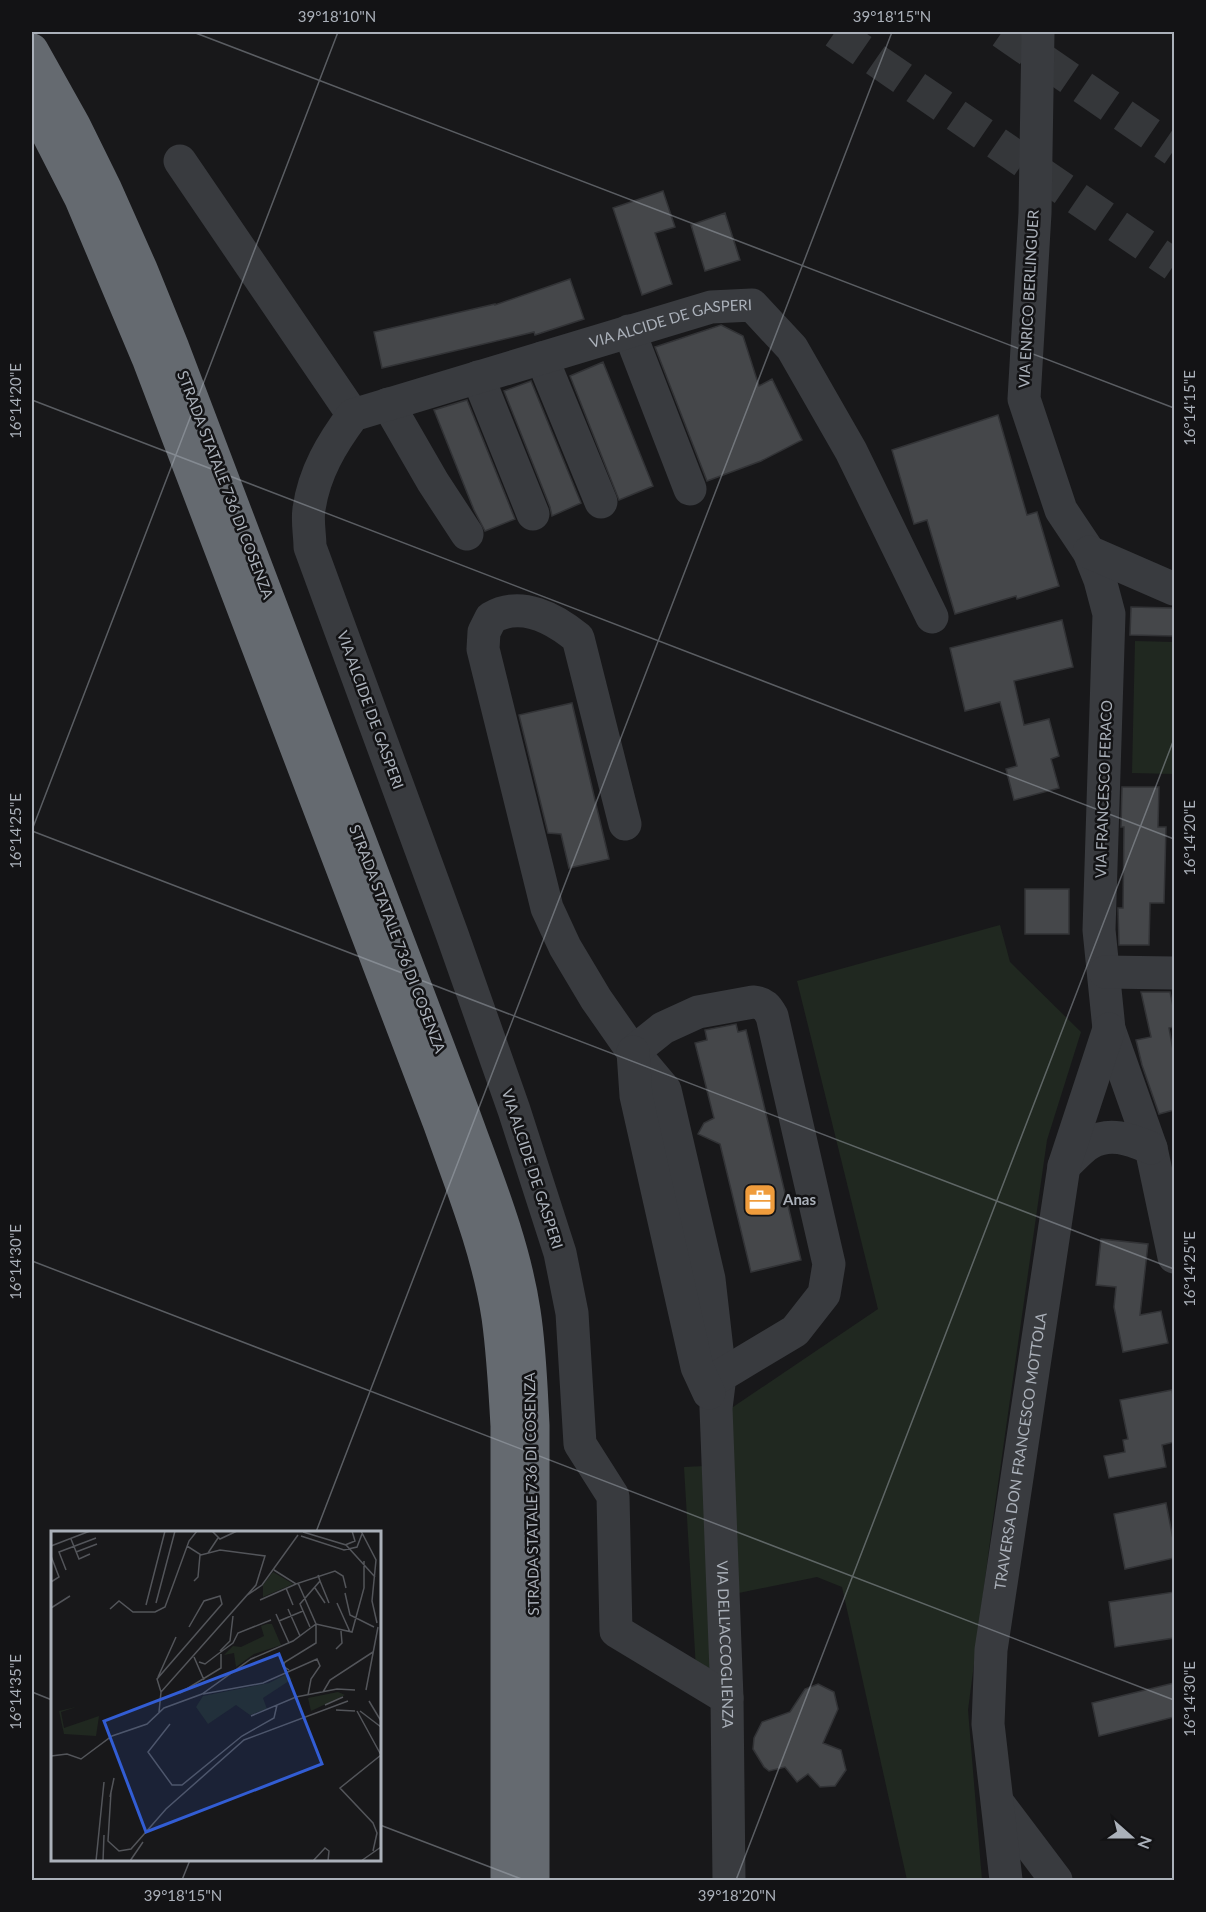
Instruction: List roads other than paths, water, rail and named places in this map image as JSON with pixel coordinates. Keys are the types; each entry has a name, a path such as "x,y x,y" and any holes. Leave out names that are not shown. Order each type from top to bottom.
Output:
{"highway":[{"name":"STRADA STATALE 736 DI COSENZA","path":"32,50 74,125 105,188 173,348 464,1115 512,1256 524,1310 530,1363 533,1425 533,1881"},
{"name":"STRADA STATALE 736 DI COSENZA","path":"32,104 81,199 148,358 440,1125 468,1201 486,1263 498,1315 504,1365 507,1426 507,1881"}],"street":[{"name":"VIA ENRICO BERLINGUER","path":"1038,32 1035,213 1024,399 1061,510 1089,552"},
{"path":"180,160 353,415"},
{"name":"VIA ALCIDE DE GASPERI","path":"727,1698 616,1631 619,1486 580,1444 572,1313 560,1253 514,1110 456,945 310,547 308,510 317,474 336,438 353,415 711,307 752,306 792,348 851,451 932,617"},
{"path":"629,332 690,489"},
{"path":"542,358 601,502"},
{"path":"478,377 533,514"},
{"path":"388,404 433,482 467,534"},
{"path":"1089,552 1174,589"},
{"name":"VIA FRANCESCO FERACO","path":"1089,552 1110,614 1099,930 1109,1029"},
{"path":"625,824 578,638 553,620 538,614 505,612 491,618 484,632 483,649 547,908 565,947 596,999 633,1052 665,1090 709,1279 720,1376 716,1408"},
{"path":"1104,972 1174,973"},
{"path":"633,1052 663,1028 698,1012 760,1002 766,1006 772,1016 829,1264 824,1294 795,1331 720,1376"},
{"path":"1109,1029 1151,1148 1174,1257"},
{"name":"TRAVERSA DON FRANCESCO MOTTOLA","path":"1006,1881 999,1803 988,1724 991,1650 1064,1166 1109,1029"},
{"path":"633,1052 636,1096 697,1367 716,1408"},
{"path":"1064,1166 1090,1143 1112,1137 1127,1138 1151,1148"},
{"name":"VIA DELL'ACCOGLIENZA","path":"716,1408 727,1698 729,1881"},
{"path":"999,1803 1056,1881"}],"tunnel":[{"path":"835,32 1174,265"},
{"path":"1002,32 1174,150"}],"place":[{"name":"Anas","path":"760,1200"}]}
